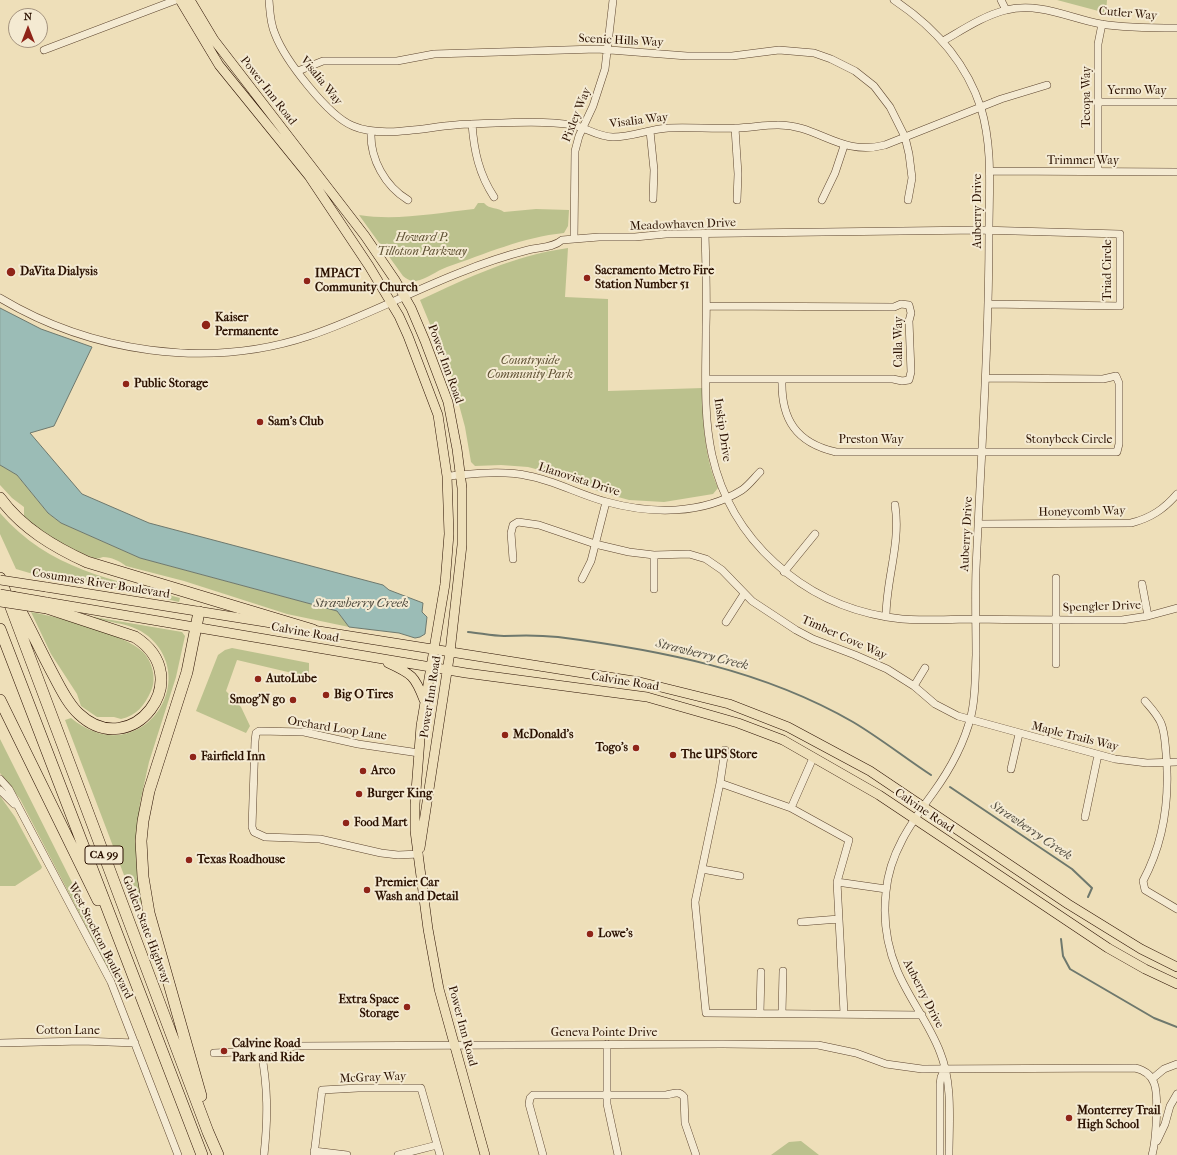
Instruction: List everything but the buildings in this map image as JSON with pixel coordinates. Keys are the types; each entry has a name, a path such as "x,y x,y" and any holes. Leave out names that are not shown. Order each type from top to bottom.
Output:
{"highway":[{"path":"0,498 29,529 57,548 87,562 313,630"},
{"path":"0,574 21,610 62,691 77,713 96,726 112,728 128,727 141,720 155,704 161,684 159,663 150,648 135,637 46,605 0,601"},
{"name":"Golden State Highway","path":"0,579 208,1132 218,1155"},
{"path":"199,612 197,626 178,702 146,802 143,821 142,857 145,896 149,913 202,1098 208,1132"},
{"name":"CA 99","path":"0,630 202,1155"},
{"path":"0,700 65,831 83,872 120,941"}],"main road":[{"name":"Power Inn Road","path":"180,0 205,44 225,73 309,176 324,201 357,247 390,302 411,342 438,415 447,476 449,534 435,649 425,702 419,753 415,804 415,831 427,922 437,978 485,1155"},
{"name":"Power Inn Road","path":"190,0 214,40 365,236 404,296 425,341 448,402 461,475 462,545 448,670 419,854"},
{"name":"Cosumnes River Boulevard","path":"0,579 199,612"},
{"name":"Calvine Road","path":"0,594 46,605 197,626 448,670 647,697 738,723 783,740 879,795 1108,948 1145,969 1177,984"},
{"name":"Calvine Road","path":"199,612 640,682 729,704 788,727 815,740 870,771 921,807 999,856 1068,904 1177,968"},
{"path":"376,657 405,670 417,680 425,702"}],"street":[{"path":"44,50 176,0"},
{"name":"Visalia Way","path":"270,0 270,15 277,40 298,71 336,116 355,128 371,132 390,132 472,124 553,124 575,126 596,134 612,137 669,128 735,128 776,125 792,126 844,146 871,148 905,137 1001,99 1048,85"},
{"name":"Pixley Way","path":"574,239 574,166 576,143 600,87 609,49 613,0"},
{"name":"Auberry Drive","path":"894,0 916,16 943,41 961,67 980,107 987,136 990,171 989,304 983,451 978,524 975,684 970,720 958,750 949,767 933,794 921,807 913,819 891,865 886,889 884,915 888,940 896,969 922,1014 942,1054 948,1077 949,1155"},
{"path":"1001,0 1006,10"},
{"name":"Cutler Way","path":"943,41 978,20 1006,10 1028,8 1042,8 1102,24 1127,27 1177,28"},
{"name":"Tecopa Way","path":"1098,171 1098,44 1102,24"},
{"name":"Scenic Hills Way","path":"298,71 323,61 397,61 434,54 609,49 679,56 732,56 788,50 823,56 851,68 874,86 890,107 905,137 912,171 908,200"},
{"name":"Yermo Way","path":"1098,102 1177,102"},
{"path":"472,124 474,152 478,165 494,197"},
{"path":"735,128 738,174 737,200"},
{"path":"650,131 654,170 653,199"},
{"path":"371,132 372,150 379,169 395,190 408,200"},
{"path":"822,200 844,146"},
{"name":"Trimmer Way","path":"990,171 1177,172"},
{"name":"Meadowhaven Drive","path":"0,298 44,321 102,341 146,349 182,353 241,350 297,340 340,324 483,263 528,250 558,244 562,240 599,237 635,238 666,234 989,231"},
{"name":"Triad Circle","path":"989,231 1120,234 1120,306 989,304"},
{"name":"Inskip Drive","path":"705,234 707,306 707,420 712,455 733,511 752,540 784,572 828,599 863,612 905,619 976,619"},
{"name":"Calla Way","path":"706,379 894,379 902,381 909,380 911,372 909,321 911,313 909,305 901,304 894,307 707,306"},
{"name":"Stonybeck Circle","path":"983,451 1110,453 1117,452 1119,444 1119,383 1116,376 1103,379 986,378"},
{"name":"Preston Way","path":"782,380 782,401 788,419 802,436 821,448 836,452 983,451"},
{"name":"Llanovista Drive","path":"447,476 508,473 525,475 549,481 606,502 646,510 669,510 700,508 742,490 760,472"},
{"name":"Honeycomb Way","path":"978,524 1131,523 1153,516 1168,505 1177,494"},
{"path":"582,579 589,566 606,502"},
{"path":"886,617 896,553 898,520 895,505"},
{"name":"Timber Cove Way","path":"513,559 510,533 513,525 518,522 539,525 595,544 629,552 654,555 689,554 706,559 722,570 744,594 796,630 813,639 870,661 914,686 934,704 970,720"},
{"path":"784,572 815,534"},
{"path":"654,555 654,589"},
{"name":"Spengler Drive","path":"1056,578 1057,620"},
{"name":"Spengler Drive","path":"1142,584 1148,616"},
{"path":"726,622 744,594"},
{"name":"Spengler Drive","path":"976,619 1122,620 1148,616 1177,608"},
{"path":"1056,664 1057,620"},
{"path":"914,686 925,668"},
{"path":"1145,701 1157,715 1163,729 1167,762 1167,792 1163,826 1156,854 1143,882 1143,886 1145,890 1177,909"},
{"name":"Maple Trails Way","path":"970,720 1115,759 1177,762"},
{"name":"Orchard Loop Lane","path":"419,753 358,744 304,732 259,731 256,733 255,742 252,827 254,832 265,837 320,839 381,853 398,855 419,854"},
{"path":"1011,769 1020,734"},
{"path":"725,750 720,783 695,902 706,1013 922,1014"},
{"path":"1085,817 1098,755"},
{"path":"791,808 813,758"},
{"name":"West Stockton Boulevard","path":"0,779 9,789 111,982 178,1155"},
{"path":"720,783 791,808 849,840 837,882 844,1013"},
{"name":"West Stockton Boulevard","path":"0,790 18,808"},
{"path":"702,869 740,876"},
{"path":"837,882 886,889"},
{"path":"801,922 839,920"},
{"path":"782,1013 783,971"},
{"path":"760,1013 761,972"},
{"name":"Cotton Lane","path":"0,1043 82,1041 135,1043"},
{"path":"607,1044 607,1095 609,1115 618,1155"},
{"name":"Geneva Pointe Drive","path":"214,1053 261,1051 296,1046 607,1044 818,1045 856,1053 886,1064 904,1067 945,1069 1131,1068 1143,1071 1152,1079"},
{"path":"261,1051 267,1081 268,1121 264,1155"},
{"path":"1156,1143 1156,1092 1155,1084 1152,1079 1164,1069 1177,1064"},
{"name":"Auberry Drive","path":"940,1155 940,1077 945,1069"},
{"name":"McGray Way","path":"314,1153 322,1090 358,1088 421,1088 440,1155"},
{"path":"543,1155 530,1106 531,1096 538,1094 666,1095 676,1093 681,1094 684,1100 686,1123 696,1155"},
{"path":"1152,1155 1165,1124 1170,1106 1177,1094"},
{"path":"398,1155 437,1145"},
{"path":"314,1153 347,1155"}],"green space":[{"path":"1057,0 1107,0 1106,13"},
{"name":"Howard P. Tillotson Parkway","path":"478,203 484,203 489,207 499,209 504,212 536,209 569,210 568,226 564,233 519,242 447,267 424,279 414,281 403,276 359,215 373,217 416,216 474,209"},
{"name":"Countryside Community Park","path":"568,248 565,297 608,299 608,391 703,388 705,439 713,476 718,488 713,494 664,502 629,500 600,492 551,473 528,467 501,465 475,466 471,462 465,427 451,375 420,300 492,268 528,256"},
{"path":"0,465 17,475 48,513 61,523 140,558 337,611 349,627 287,614 184,581 126,566 118,561 106,557 94,558 66,546 24,518 24,507 12,498 0,485"},
{"path":"0,513 19,532 40,548 61,560 106,578 180,598 179,602 118,588 33,574 16,569 0,534"},
{"path":"31,612 73,622 107,633 122,639 143,652 149,660 153,670 154,681 146,701 136,713 121,719 114,717 97,717 81,706 77,694 51,654"},
{"path":"82,615 182,632 185,636 176,677 149,762 140,803 138,828 142,902 135,904 65,720 71,718 96,732 119,735 139,728 155,715 165,697 169,676 163,655 148,636 141,631 125,625"},
{"path":"232,648 309,663 309,677 237,660 226,691 241,707 250,726 246,733 196,711 218,655 225,650"},
{"path":"0,739 92,922 113,978 20,799 0,773"},
{"path":"0,796 15,817 42,867 15,886 0,886"},
{"path":"801,1141 819,1155 771,1155 789,1142"}],"water":[{"name":"Strawberry Creek","path":"0,308 41,329 92,347 54,426 30,433 82,494 149,523 383,585 389,590 423,603 422,612 427,617 425,634 415,638 399,633 349,627 337,611 140,558 61,523 48,513 17,475 0,465"}],"waterway":[{"name":"Strawberry Creek","path":"468,632 500,636 551,636 596,642 672,656 747,676 819,704 853,722 931,775"},
{"name":"Strawberry Creek","path":"950,787 1072,869 1092,888 1088,897"},
{"name":"Strawberry Creek","path":"1061,939 1063,956 1070,969 1154,1018 1177,1027"}],"place":[{"name":"DaVita Dialysis","path":"11,272"},
{"name":"Sacramento Metro Fire Station Number 51","path":"587,278"},
{"name":"IMPACT Community Church","path":"307,281"},
{"name":"Kaiser Permanente","path":"206,325"},
{"name":"Public Storage","path":"126,384"},
{"name":"Sam's Club","path":"260,422"},
{"name":"AutoLube","path":"258,679"},
{"name":"Big O Tires","path":"326,695"},
{"name":"Smog'N go","path":"293,700"},
{"name":"McDonald's","path":"505,735"},
{"name":"Togo's","path":"636,748"},
{"name":"The UPS Store","path":"673,755"},
{"name":"Fairfield Inn","path":"193,757"},
{"name":"Arco","path":"363,771"},
{"name":"Burger King","path":"359,794"},
{"name":"Food Mart","path":"346,823"},
{"name":"Texas Roadhouse","path":"189,860"},
{"name":"Premier Car Wash and Detail","path":"367,890"},
{"name":"Lowe's","path":"590,934"},
{"name":"Extra Space Storage","path":"407,1007"},
{"name":"Calvine Road Park and Ride","path":"224,1051"},
{"name":"Monterrey Trail High School","path":"1069,1118"}]}
